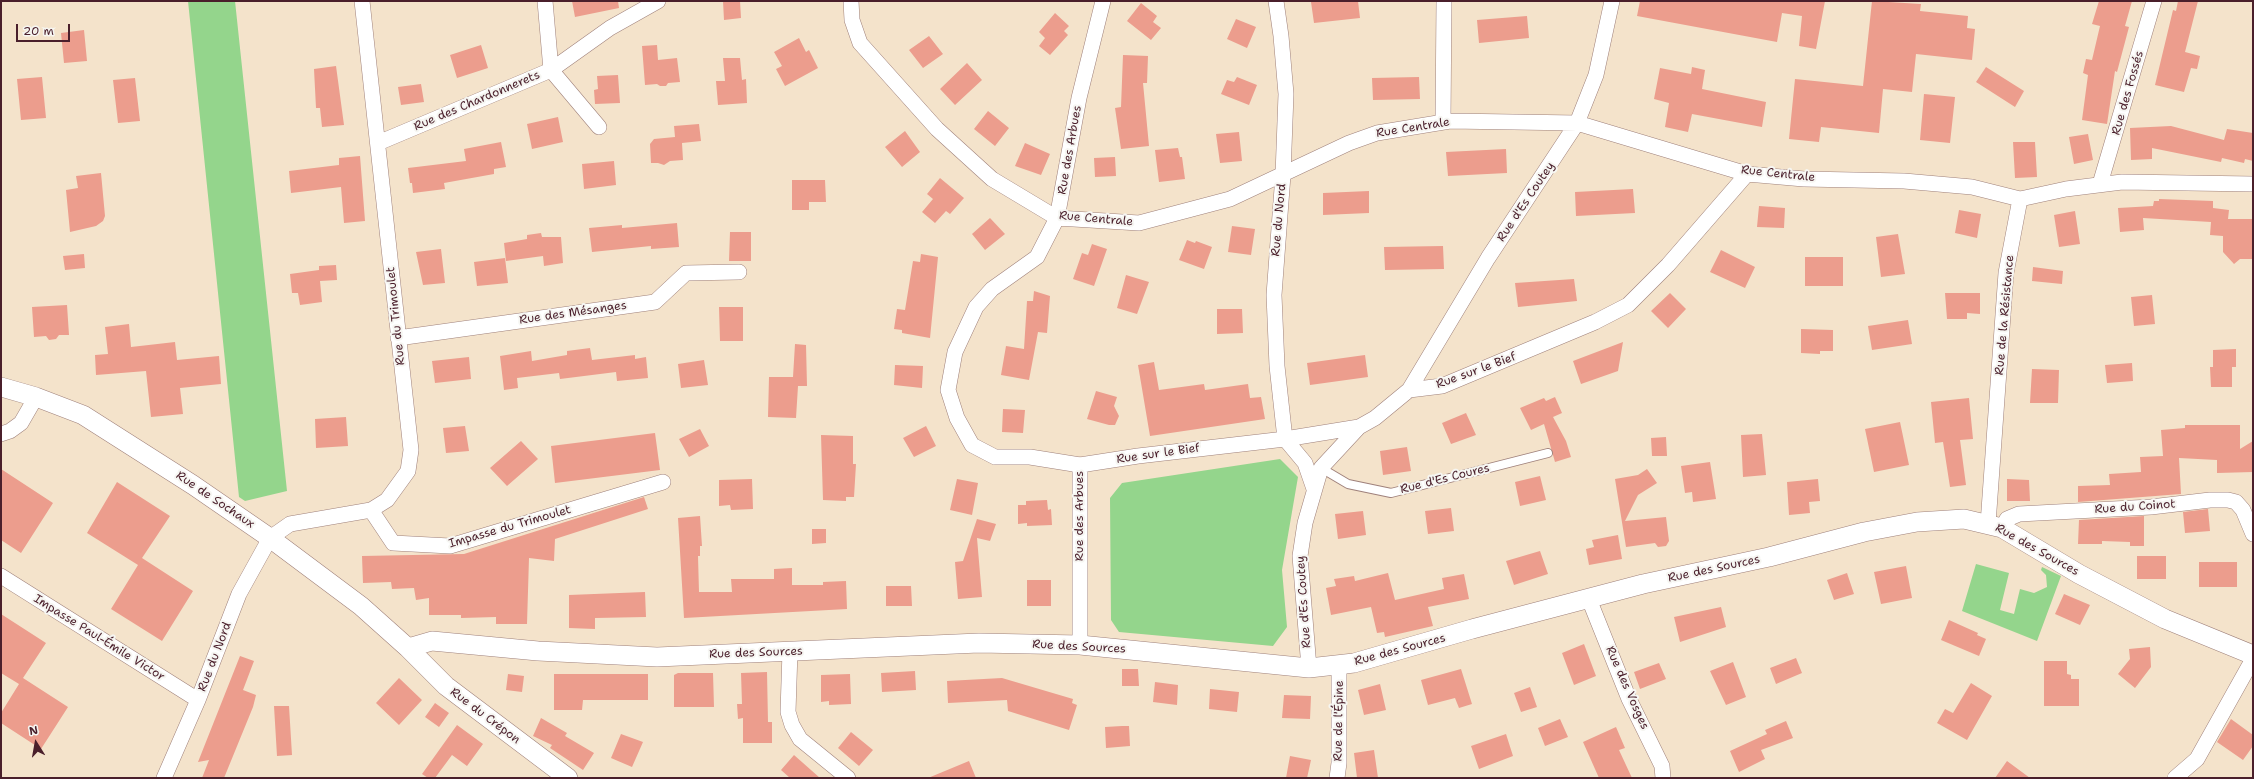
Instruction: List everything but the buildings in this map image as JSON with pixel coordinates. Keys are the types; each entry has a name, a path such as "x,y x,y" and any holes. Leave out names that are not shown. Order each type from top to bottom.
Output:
{"street":[{"name":"Rue du Trimoulet","path":"270,538 290,524 371,510 387,500 408,471 411,450 362,1"},
{"path":"545,1 551,70"},
{"path":"551,70 610,28 658,1"},
{"name":"Rue Centrale","path":"851,1 852,20 860,43 937,129 992,179 1057,218 1139,223 1230,199 1349,143 1377,133 1443,122 1577,123 1747,174 1804,179 1904,181 1972,187 2020,198"},
{"name":"Rue des Arbues","path":"1080,645 1080,465 1030,456 995,457 972,445 956,418 948,390 955,352 976,307 992,289 1037,257 1057,218 1079,98 1103,1"},
{"name":"Rue du Nord","path":"1276,1 1281,36 1286,94 1283,175 1274,295 1277,366 1285,439"},
{"path":"1443,122 1444,1"},
{"name":"Rue d'Es Coutey","path":"1409,390 1488,258 1577,123 1596,75 1612,1"},
{"name":"Rue des Fossés","path":"2100,184 2154,1"},
{"name":"Rue des Chardonnerets","path":"378,142 551,70 599,127"},
{"name":"Rue sur le Bief","path":"1080,465 1138,456 1285,439 1360,427 1375,418 1409,390 1442,386 1595,322 1628,304 1668,265 1747,174"},
{"path":"2020,198 2100,184 2122,182 2173,181 2253,184"},
{"name":"Rue de la Résistance","path":"1995,526 2006,273 2020,198"},
{"name":"Rue des Mésanges","path":"398,338 655,302 686,273 739,272"},
{"name":"Rue de Sochaux","path":"1,387 36,397 94,421 193,485 270,538 361,606 408,648"},
{"path":"1,434 10,431 21,423 36,397"},
{"name":"Rue d'Es Coutey","path":"1309,668 1300,556 1305,523 1321,468 1360,427"},
{"path":"1285,439 1305,463 1314,489"},
{"name":"Impasse du Trimoulet","path":"371,510 393,543 450,546 663,482"},
{"name":"Rue du Coinot","path":"1995,526 2019,514 2151,508 2228,500 2236,502 2243,510 2253,534"},
{"name":"Rue des Sources","path":"408,648 432,641 538,651 657,657 979,643 1080,645 1309,668 1354,663 1643,584 1769,557 1864,532 1917,522 1964,519 1995,526 2079,574 2165,619 2253,656"},
{"name":"Rue du Nord","path":"164,778 198,700 239,594 270,538"},
{"name":"Impasse Paul-Émile Victor","path":"1,576 198,700"},
{"name":"Rue des Vosges","path":"1588,599 1629,699 1662,766 1663,778"},
{"name":"Rue du Crépon","path":"408,648 446,686 568,778"},
{"path":"790,651 788,712 792,725 800,739 848,778"},
{"path":"2175,778 2197,759 2253,659"},
{"name":"Rue de l'Épine","path":"1337,778 1339,763 1340,665"}],"lane":[{"name":"Rue d'Es Coures","path":"1321,468 1348,484 1391,493 1548,453"}],"green space":[{"path":"188,1 235,1 287,491 245,501 239,497"},
{"path":"1280,459 1298,477 1282,570 1287,627 1273,646 1119,632 1111,620 1110,498 1122,483"},
{"path":"1976,564 2009,573 2000,610 2014,614 2020,589 2034,593 2047,587 2046,575 2041,570 2042,567 2061,576 2037,641 1962,611"}]}
